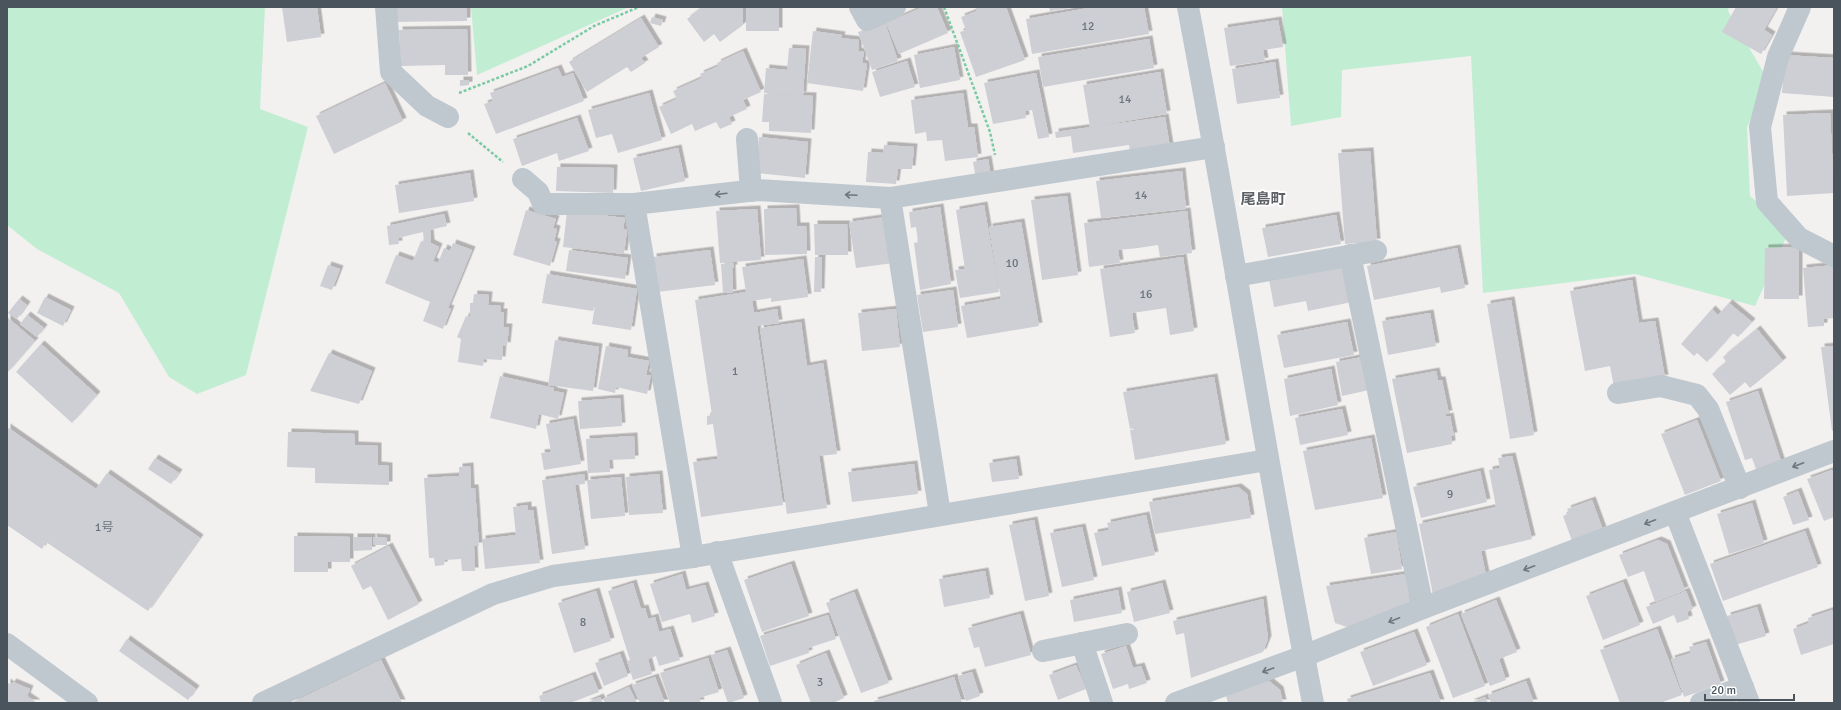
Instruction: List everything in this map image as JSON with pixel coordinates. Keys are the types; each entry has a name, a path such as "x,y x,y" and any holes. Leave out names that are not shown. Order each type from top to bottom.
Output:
{"street":[{"path":"386,7 391,72 427,106 448,116"},
{"path":"860,7 867,20 895,7"},
{"path":"1188,7 1214,147 1267,460 1313,703"},
{"path":"1800,7 1778,57 1760,127 1766,202 1800,238 1834,256"},
{"path":"747,139 751,191"},
{"path":"523,179 538,192 543,204 634,204 751,191 890,198 1214,147"},
{"path":"890,198 940,514"},
{"path":"634,204 693,557"},
{"path":"1236,276 1376,251"},
{"path":"1350,255 1423,608"},
{"path":"1618,394 1661,386 1697,395 1708,409 1740,488"},
{"path":"1176,703 1304,656 1423,608 1834,451"},
{"path":"263,703 493,594 553,576 693,557 940,514 1267,460"},
{"path":"1675,512 1746,695 1701,703"},
{"path":"717,552 771,703"},
{"path":"1043,651 1127,634"},
{"path":"1082,643 1102,703"},
{"path":"7,644 87,703"}],"path":[{"path":"427,106 528,66 594,26 644,7"},
{"path":"944,7 990,132 1001,181"},
{"path":"448,116 523,179"}],"green space":[{"path":"7,7 265,7 260,109 308,127 246,375 197,394 169,377 119,293 37,249 7,225"},
{"path":"471,7 629,7 477,75"},
{"path":"1282,7 1729,7 1728,11 1769,82 1747,127 1750,196 1790,229 1755,306 1635,274 1483,293 1471,56 1342,70 1341,117 1291,126"}],"building":[{"path":"282,7 317,7 321,37 287,42"},
{"path":"393,7 467,7 467,21 394,22"},
{"path":"703,7 743,7 743,25 720,42 714,34 704,42 687,19"},
{"path":"746,7 779,7 779,31 746,31"},
{"path":"923,7 937,7 948,33 899,54 886,23"},
{"path":"975,7 1006,7 1025,60 976,77 960,32 966,30 961,17 977,11"},
{"path":"1049,7 1071,7 1071,8 1050,11"},
{"path":"1094,7 1144,7 1149,34 1032,54 1026,19"},
{"path":"1736,7 1777,7 1764,30 1772,35 1761,54 1722,32"},
{"path":"652,17 663,20 661,26 650,23"},
{"path":"641,18 659,47 641,58 645,63 631,72 627,67 587,92 569,62"},
{"path":"1278,20 1283,47 1263,50 1265,61 1230,66 1224,28"},
{"path":"885,23 898,61 872,70 858,32"},
{"path":"467,29 468,75 445,75 445,65 401,66 399,30"},
{"path":"813,31 842,35 841,38 859,40 858,51 864,52 862,63 867,64 863,91 807,83"},
{"path":"1149,39 1154,68 1043,87 1038,57"},
{"path":"954,47 960,80 920,88 914,55"},
{"path":"789,48 806,49 803,95 764,93 766,68 787,70"},
{"path":"743,51 761,92 743,100 747,109 729,117 732,124 720,129 716,122 695,131 692,124 671,134 659,107 677,99 673,91 702,78 700,74 719,66 717,63"},
{"path":"1785,55 1834,58 1834,97 1782,93"},
{"path":"907,61 915,87 880,97 872,72"},
{"path":"1275,62 1280,98 1237,104 1232,69"},
{"path":"558,68 562,77 573,73 584,101 496,134 484,104 493,101 490,93"},
{"path":"1160,72 1167,114 1090,127 1083,85"},
{"path":"1036,73 1049,137 1038,139 1032,110 1025,111 1026,118 993,124 984,83"},
{"path":"460,80 469,80 469,85 460,86"},
{"path":"385,83 403,121 334,154 316,116"},
{"path":"649,93 662,140 618,153 612,134 596,138 588,110"},
{"path":"963,93 968,127 974,127 978,157 945,161 942,140 927,141 926,132 915,134 911,100"},
{"path":"764,94 813,96 811,133 769,131 769,122 762,122"},
{"path":"1830,113 1834,193 1787,196 1783,115"},
{"path":"1165,117 1170,147 1130,153 1129,145 1073,153 1071,136 1056,138 1055,132"},
{"path":"577,118 589,151 559,161 557,153 522,166 513,139"},
{"path":"759,137 808,142 805,178 756,173"},
{"path":"884,145 914,147 912,169 898,169 896,184 866,182 868,152 883,153"},
{"path":"678,148 685,181 641,191 633,158"},
{"path":"1370,151 1377,242 1345,244 1338,153"},
{"path":"988,159 991,177 976,179 973,162"},
{"path":"557,167 614,168 613,193 556,191"},
{"path":"1182,171 1186,209 1101,218 1096,181"},
{"path":"470,173 474,201 399,213 395,185"},
{"path":"1067,196 1078,275 1042,280 1031,200"},
{"path":"984,205 999,292 960,298 955,270 965,269 956,210"},
{"path":"940,207 951,284 920,290 914,243 918,242 916,227 911,228 909,212"},
{"path":"796,208 797,226 806,226 807,254 765,255 764,209"},
{"path":"757,209 761,260 720,263 716,211"},
{"path":"526,210 556,219 553,228 557,229 554,241 557,242 550,266 513,255"},
{"path":"567,211 625,218 623,229 627,230 624,254 563,247"},
{"path":"1187,211 1192,253 1160,257 1158,245 1118,250 1120,263 1089,267 1084,223"},
{"path":"444,214 447,226 430,230 431,243 439,247 433,261 438,263 444,248 450,251 453,243 472,250 448,308 451,309 443,329 423,321 430,302 385,283 396,255 413,261 421,241 424,242 423,232 398,238 399,244 389,245 387,226"},
{"path":"1336,215 1341,244 1268,257 1262,228"},
{"path":"886,217 893,263 856,268 849,222"},
{"path":"1021,222 1039,326 967,338 961,306 1001,299 989,227"},
{"path":"814,224 847,224 848,255 815,255"},
{"path":"1799,247 1799,299 1764,299 1765,248"},
{"path":"1457,248 1465,288 1441,293 1440,287 1374,300 1367,266"},
{"path":"569,250 628,258 625,279 566,271"},
{"path":"710,250 715,285 657,292 653,257"},
{"path":"815,257 822,257 821,292 814,292"},
{"path":"1183,257 1194,331 1170,335 1166,308 1132,313 1135,333 1110,337 1100,269"},
{"path":"803,259 808,297 771,302 771,298 752,301 754,313 777,309 779,323 757,326 783,505 701,517 693,462 718,459 713,424 707,425 707,416 712,415 695,300 746,292 742,267"},
{"path":"733,263 733,293 723,293 721,264"},
{"path":"1344,264 1352,302 1308,311 1306,301 1274,307 1269,279"},
{"path":"328,265 340,269 332,290 320,286"},
{"path":"1834,265 1834,318 1824,319 1824,326 1808,327 1803,268"},
{"path":"547,274 637,289 631,330 592,324 595,305 593,311 542,303"},
{"path":"1632,280 1639,323 1655,321 1665,378 1614,387 1610,366 1585,371 1570,291"},
{"path":"953,290 958,327 923,332 917,295"},
{"path":"474,294 489,295 488,305 501,306 500,312 504,312 503,327 509,327 507,346 503,345 502,360 484,359 483,366 458,362 461,339 457,337 466,316 470,317 470,303 473,303"},
{"path":"45,297 71,310 63,326 37,313"},
{"path":"19,299 27,305 17,319 8,313"},
{"path":"1511,300 1534,435 1510,439 1487,304"},
{"path":"1729,303 1752,322 1738,337 1733,333 1707,362 1697,353 1694,356 1681,344 1712,309 1718,315"},
{"path":"896,309 900,347 862,351 858,313"},
{"path":"1430,313 1436,346 1388,355 1382,321"},
{"path":"27,315 44,328 37,337 20,324"},
{"path":"7,317 35,341 7,373"},
{"path":"801,322 807,366 823,363 837,454 819,456 827,508 787,514 760,328"},
{"path":"1347,322 1354,355 1284,368 1277,335"},
{"path":"1757,329 1783,361 1750,388 1745,382 1730,395 1712,374 1726,362 1723,357"},
{"path":"555,340 599,347 593,391 548,385"},
{"path":"41,344 97,395 72,423 16,372"},
{"path":"606,346 628,350 627,357 649,361 646,375 651,375 647,394 616,387 615,393 598,389"},
{"path":"1834,346 1834,430 1832,431 1821,347"},
{"path":"329,353 372,371 359,404 310,391"},
{"path":"1362,357 1369,390 1342,396 1336,362"},
{"path":"1331,369 1338,405 1290,416 1284,379"},
{"path":"1436,371 1438,380 1442,380 1449,414 1446,414 1446,417 1450,416 1454,436 1451,436 1452,444 1407,453 1392,379"},
{"path":"500,376 554,388 554,391 564,393 558,419 539,414 536,429 490,418"},
{"path":"1214,377 1226,444 1135,460 1130,430 1158,425 1156,413 1157,425 1130,429 1123,392"},
{"path":"1758,391 1782,464 1757,472 1752,458 1745,460 1726,402"},
{"path":"620,398 622,426 580,429 578,401"},
{"path":"1342,409 1348,435 1300,445 1295,418"},
{"path":"573,419 581,464 544,470 541,453 551,452 546,424"},
{"path":"1697,420 1721,481 1685,495 1661,434"},
{"path":"7,427 96,489 107,473 200,538 148,611 46,542 42,549 7,525"},
{"path":"288,432 355,434 355,445 378,446 378,465 389,466 389,485 315,483 315,468 287,467"},
{"path":"634,436 635,459 609,460 610,472 588,473 586,439"},
{"path":"1371,438 1383,498 1315,510 1303,451"},
{"path":"1512,456 1532,539 1481,551 1486,575 1433,595 1419,524 1496,507 1489,470 1500,468 1498,458"},
{"path":"155,458 179,473 171,484 148,469"},
{"path":"1016,459 1019,479 992,482 989,463"},
{"path":"914,464 918,494 852,502 848,472"},
{"path":"470,466 471,488 475,488 479,546 474,546 475,571 462,571 461,559 445,560 445,557 444,565 435,566 434,558 429,558 424,478 459,476 459,467"},
{"path":"1832,470 1834,474 1834,517 1824,521 1807,479"},
{"path":"1480,471 1487,502 1421,518 1413,487"},
{"path":"584,474 585,484 575,485 585,549 552,554 542,480"},
{"path":"659,474 663,513 629,515 626,477"},
{"path":"621,477 625,516 591,519 587,480"},
{"path":"1238,487 1247,494 1251,518 1155,534 1149,502"},
{"path":"1798,491 1809,520 1793,525 1783,497"},
{"path":"1592,500 1603,530 1572,541 1563,516 1569,513 1567,509"},
{"path":"1752,503 1764,543 1729,554 1717,514"},
{"path":"528,505 528,510 533,510 540,563 485,569 482,539 516,535 513,507"},
{"path":"1146,515 1155,555 1102,566 1094,533 1109,530 1107,523"},
{"path":"1034,520 1049,596 1025,601 1009,525"},
{"path":"1082,527 1094,580 1062,587 1050,533"},
{"path":"1805,531 1818,567 1723,601 1710,564"},
{"path":"1396,532 1402,569 1371,574 1364,538"},
{"path":"294,536 350,537 350,562 328,562 328,572 294,572"},
{"path":"354,537 372,537 372,550 354,551"},
{"path":"373,537 387,538 387,545 374,545"},
{"path":"1658,540 1667,544 1685,590 1655,602 1644,571 1628,577 1619,555"},
{"path":"389,546 419,604 388,620 371,586 363,590 351,566"},
{"path":"791,564 809,616 762,632 744,580"},
{"path":"985,571 990,598 944,607 939,579"},
{"path":"682,574 686,590 705,585 715,616 692,623 690,614 662,622 650,584"},
{"path":"1406,574 1410,605 1347,627 1335,623 1326,586"},
{"path":"1623,582 1640,625 1603,640 1586,596"},
{"path":"633,583 641,609 645,608 648,619 655,617 659,632 670,629 680,660 659,666 656,656 648,659 652,674 633,680 627,661 630,660 608,591"},
{"path":"1162,583 1170,613 1134,622 1127,592"},
{"path":"1118,590 1122,613 1074,622 1070,600"},
{"path":"596,591 611,641 574,653 558,603"},
{"path":"1686,591 1693,609 1687,612 1689,619 1677,623 1674,615 1653,624 1646,607"},
{"path":"854,592 889,683 861,693 826,603"},
{"path":"1263,599 1268,639 1263,652 1191,678 1184,633 1176,635 1173,621"},
{"path":"1496,600 1517,652 1499,659 1506,680 1490,686 1461,614"},
{"path":"1757,607 1766,636 1735,645 1727,616"},
{"path":"1832,610 1834,616 1834,644 1801,655 1793,629 1809,623 1808,618"},
{"path":"1020,614 1031,655 985,667 979,647 974,648 968,628"},
{"path":"1458,614 1485,686 1453,698 1426,627"},
{"path":"828,615 836,639 808,648 809,653 770,666 760,636"},
{"path":"1657,629 1682,695 1660,703 1620,703 1600,650"},
{"path":"1414,632 1427,665 1373,686 1360,652"},
{"path":"127,639 196,689 188,700 119,651"},
{"path":"1706,642 1721,684 1684,697 1671,659 1691,653 1689,647"},
{"path":"1126,646 1133,668 1141,666 1147,683 1129,689 1128,684 1113,689 1101,654"},
{"path":"727,650 744,698 729,703 711,655"},
{"path":"826,653 844,698 833,703 811,703 796,665"},
{"path":"620,654 628,676 604,686 595,663"},
{"path":"708,658 719,692 699,698 701,703 670,703 660,673"},
{"path":"381,660 402,703 291,703"},
{"path":"1076,665 1086,689 1058,700 1049,675"},
{"path":"972,672 980,696 966,701 958,676"},
{"path":"1430,673 1441,703 1348,703 1347,699"},
{"path":"592,675 599,692 570,703 541,703 539,696"},
{"path":"655,677 665,703 640,703 632,685"},
{"path":"954,677 962,703 875,703 874,701"},
{"path":"1269,681 1280,690 1283,703 1228,703 1226,696"},
{"path":"1526,681 1534,703 1491,703 1488,695"},
{"path":"7,682 11,685 13,682 30,689 27,696 37,703 7,703"},
{"path":"629,687 637,703 605,703 603,699"},
{"path":"600,697 603,703 586,703"},
{"path":"1485,697 1488,703 1470,703"}],"district":[{"name":"尾島町","path":"1263,199"}]}
